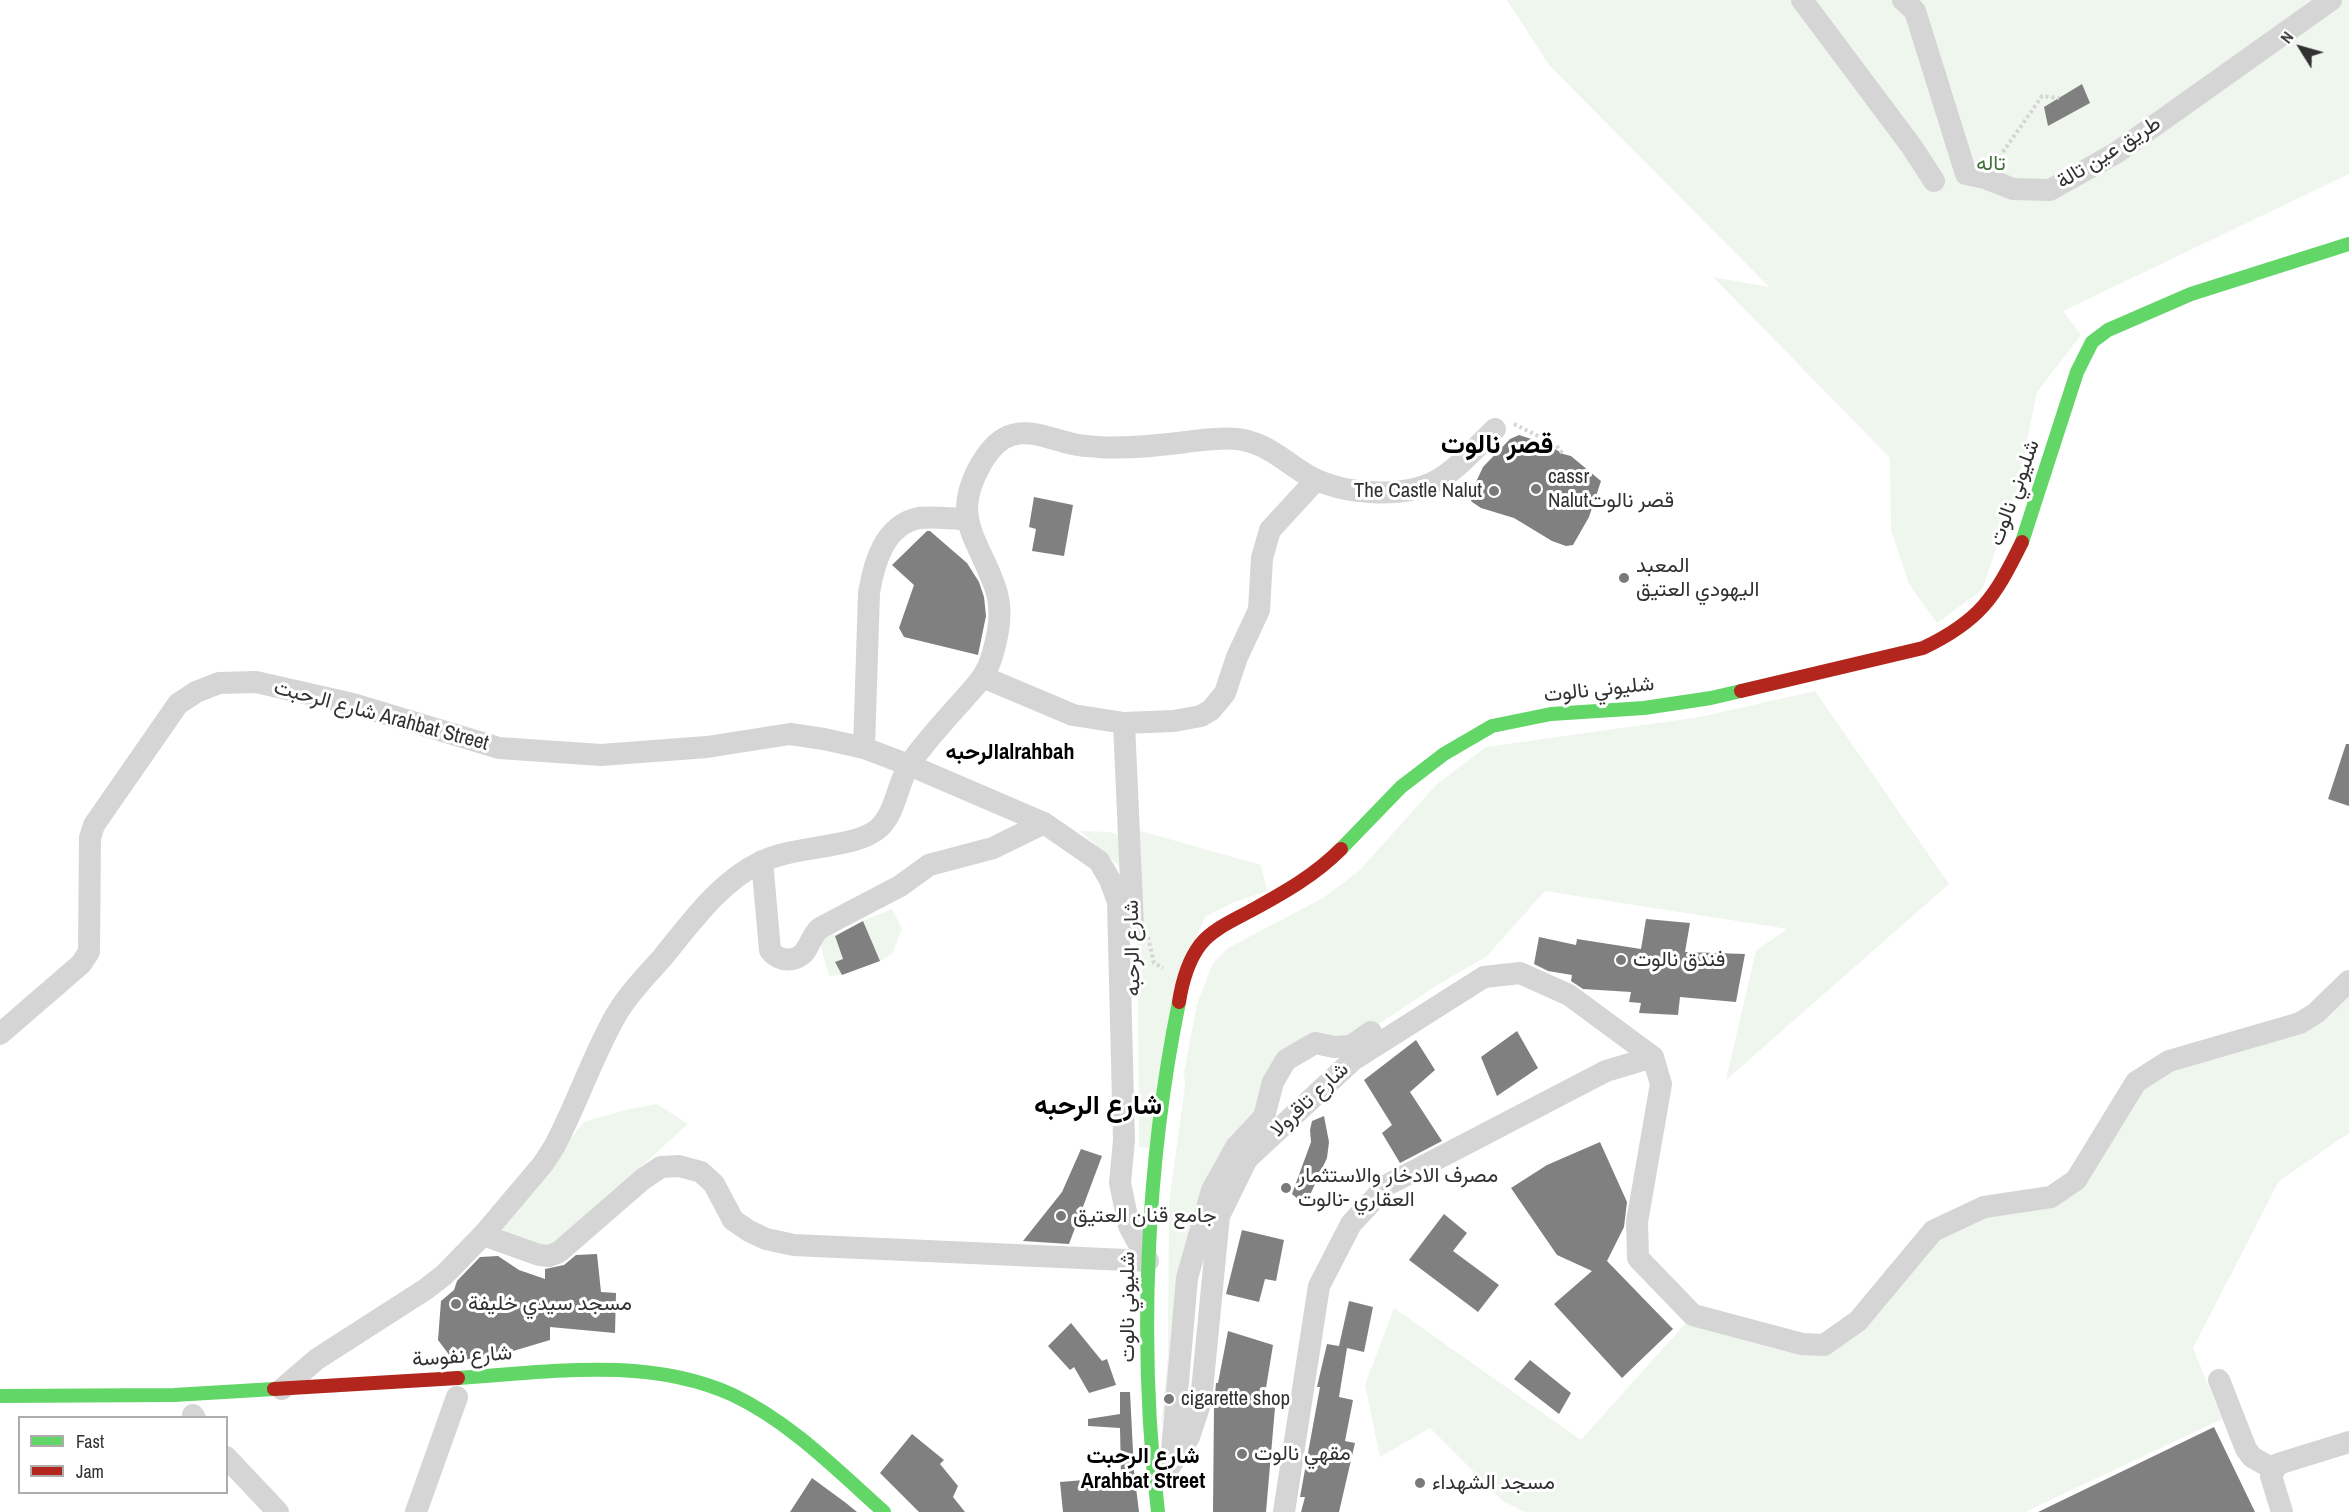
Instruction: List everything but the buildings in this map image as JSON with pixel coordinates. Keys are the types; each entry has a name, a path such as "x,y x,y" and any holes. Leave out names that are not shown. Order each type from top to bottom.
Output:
{"main road":[{"name":"شليوني نالوت","path":"1152,1429 1148,1261 1155,1173 1171,1040 1182,980 1200,945 1219,928 1297,885 1325,865 1401,787 1444,754 1492,726 1551,714 1644,708 1711,698 1923,648 1948,636 1979,613 2004,579 2026,534 2077,372 2092,342 2108,330 2190,294 2349,244"},
{"name":"شارع نفوسة","path":"0,1396 174,1395 582,1370 636,1371 710,1386 759,1410 812,1450 884,1512"},
{"path":"1152,1429 1172,1472"},
{"path":"1152,1429 1158,1512"},
{"path":"816,1470 835,1484 864,1512"}],"street":[{"path":"1802,0 1912,147 1934,181"},
{"name":"طريق عين تالة","path":"1903,0 1915,10 1966,174 1985,178 2013,189 2050,190 2116,153 2331,0"},
{"path":"282,1389 324,1354 426,1289 483,1235 543,1164 554,1147 612,1022 624,1004 720,890 740,874 762,861 804,848 854,840 869,835 881,826 890,813 909,765 983,677 993,656 1000,615 997,590 974,542 967,519 967,499 972,479 999,442 1012,435 1029,433 1071,444 1117,448 1237,439 1259,445 1280,455 1316,480 1342,488 1372,493 1431,484 1446,476 1495,429"},
{"path":"983,677 1073,715 1124,723 1152,723 1201,716 1219,703 1225,693 1237,657 1259,610 1262,558 1270,530 1316,480"},
{"path":"864,748 869,593 872,575 883,544 893,532 919,518 967,519"},
{"name":"شارع الرحبت Arahbat Street","path":"0,1034 81,964 89,952 90,838 94,825 178,704 196,692 219,683 256,682 353,704 499,748 601,755 707,747 790,734 824,739 864,748 909,765 1044,824 1099,861 1110,880 1118,902 1124,1140 1120,1170 1122,1192 1129,1226 1148,1261"},
{"name":"شارع الرحبه","path":"1120,1170 1127,1161 1134,1141 1132,897 1124,723"},
{"path":"762,861 770,950 774,956 788,960 802,955 814,933 820,928 900,886 929,865 993,848 1044,824"},
{"path":"1172,1472 1187,1278 1212,1190 1236,1147 1264,1117 1273,1082 1286,1060 1315,1043 1334,1047 1350,1046 1483,961 1484,977"},
{"name":"شارع تاقرولا","path":"1172,1472 1189,1437 1201,1401 1219,1216 1247,1159 1353,1060 1484,977 1520,973 1569,994 1653,1057"},
{"path":"1284,1512 1319,1286 1351,1224 1387,1185 1606,1071 1653,1057 1661,1084 1637,1222 1638,1258 1694,1315 1802,1344 1824,1345 1858,1321 1933,1231 1984,1207 2051,1197 2076,1180 2136,1082 2169,1061 2300,1023 2316,1013 2349,981"},
{"path":"483,1235 539,1255 549,1256 559,1252 643,1179 662,1167 679,1166 701,1172 714,1184 733,1220 749,1231 766,1239 794,1245 1148,1261"},
{"path":"2219,1380 2246,1449 2252,1457 2273,1469"},
{"path":"416,1512 456,1397"},
{"path":"2282,1512 2271,1476 2273,1469 2278,1464 2349,1442"},
{"path":"228,1459 278,1512"}],"path":[{"path":"1985,178 2042,96 2059,98"},
{"path":"1495,429 1511,429 1515,423 1556,445 1563,454"}],"green space":[{"name":"تاله","path":"1507,0 2349,0 2349,174 2063,311 2081,335 2037,392 2017,489 1982,590 1937,623 1909,584 1891,530 1890,458 1713,277 1769,287 1549,65"},
{"path":"1815,691 1949,884 1726,1080 1756,950 1788,929 1545,891 1486,957 1439,984 1385,1020 1291,1065 1215,1195 1161,1427 1168,1356 1169,1203 1185,1086 1184,1072 1197,1004 1213,963 1228,948 1323,898 1359,871 1436,785 1486,747 1700,717"},
{"path":"1137,830 1261,865 1267,891 1232,903 1205,917 1179,979 1154,1149 1139,1147"},
{"path":"1080,831 1110,832 1126,838 1120,867"},
{"path":"892,909 902,929 892,954 880,961 863,921"},
{"path":"833,931 843,959 836,962 842,975 829,976 819,939"},
{"path":"2349,981 2349,1133 2279,1181 2193,1348 2222,1419 2025,1512 1525,1512 1503,1501 1430,1428 1380,1457 1365,1385 1394,1308 1581,1440 1693,1315 1824,1345 1933,1231 2051,1197 2136,1082 2300,1023"},
{"path":"657,1104 688,1124 559,1241 541,1250 498,1228 584,1122 629,1109"}],"traffic: fast":[{"path":"2022,542 2077,372 2092,342 2108,330 2191,294 2349,244"},
{"path":"1341,849 1401,787 1444,754 1492,726 1551,714 1644,708 1741,691"},
{"path":"1158,1512 1148,1385 1149,1256 1159,1127 1179,1002"},
{"path":"458,1378 562,1370 597,1370 667,1375 700,1383 733,1395 774,1419 831,1464 884,1512"},
{"path":"0,1396 174,1395 274,1389"}],"traffic: jam":[{"path":"1741,691 1923,648 1943,638 1959,628 1984,606 2003,578 2022,542"},
{"path":"1179,1002 1189,965 1205,939 1299,882 1341,849"},
{"path":"274,1389 458,1378"}],"place":[{"name":"cassr Nalutقصر نالوت","path":"1536,489"},
{"name":"The Castle Nalut","path":"1494,491"},
{"name":"المعبد اليهودي العتيق","path":"1624,578"},
{"name":"فندق نالوت","path":"1621,960"},
{"name":"مصرف الادخار والاستثمار العقاري -نالوت","path":"1286,1188"},
{"name":"جامع قنان العتيق","path":"1061,1216"},
{"name":"مسجد سيدي خليفة","path":"456,1304"},
{"name":"cigarette shop","path":"1169,1399"},
{"name":"مقهي نالوت","path":"1242,1454"},
{"name":"مسجد الشهداء","path":"1420,1483"}],"district":[{"name":"قصر نالوت","path":"1497,446"},
{"name":"الرحبهalrahbah","path":"1010,753"},
{"name":"شارع الرحبه","path":"1098,1107"},
{"name":"شارع الرحبت Arahbat Street","path":"1143,1470"}]}
